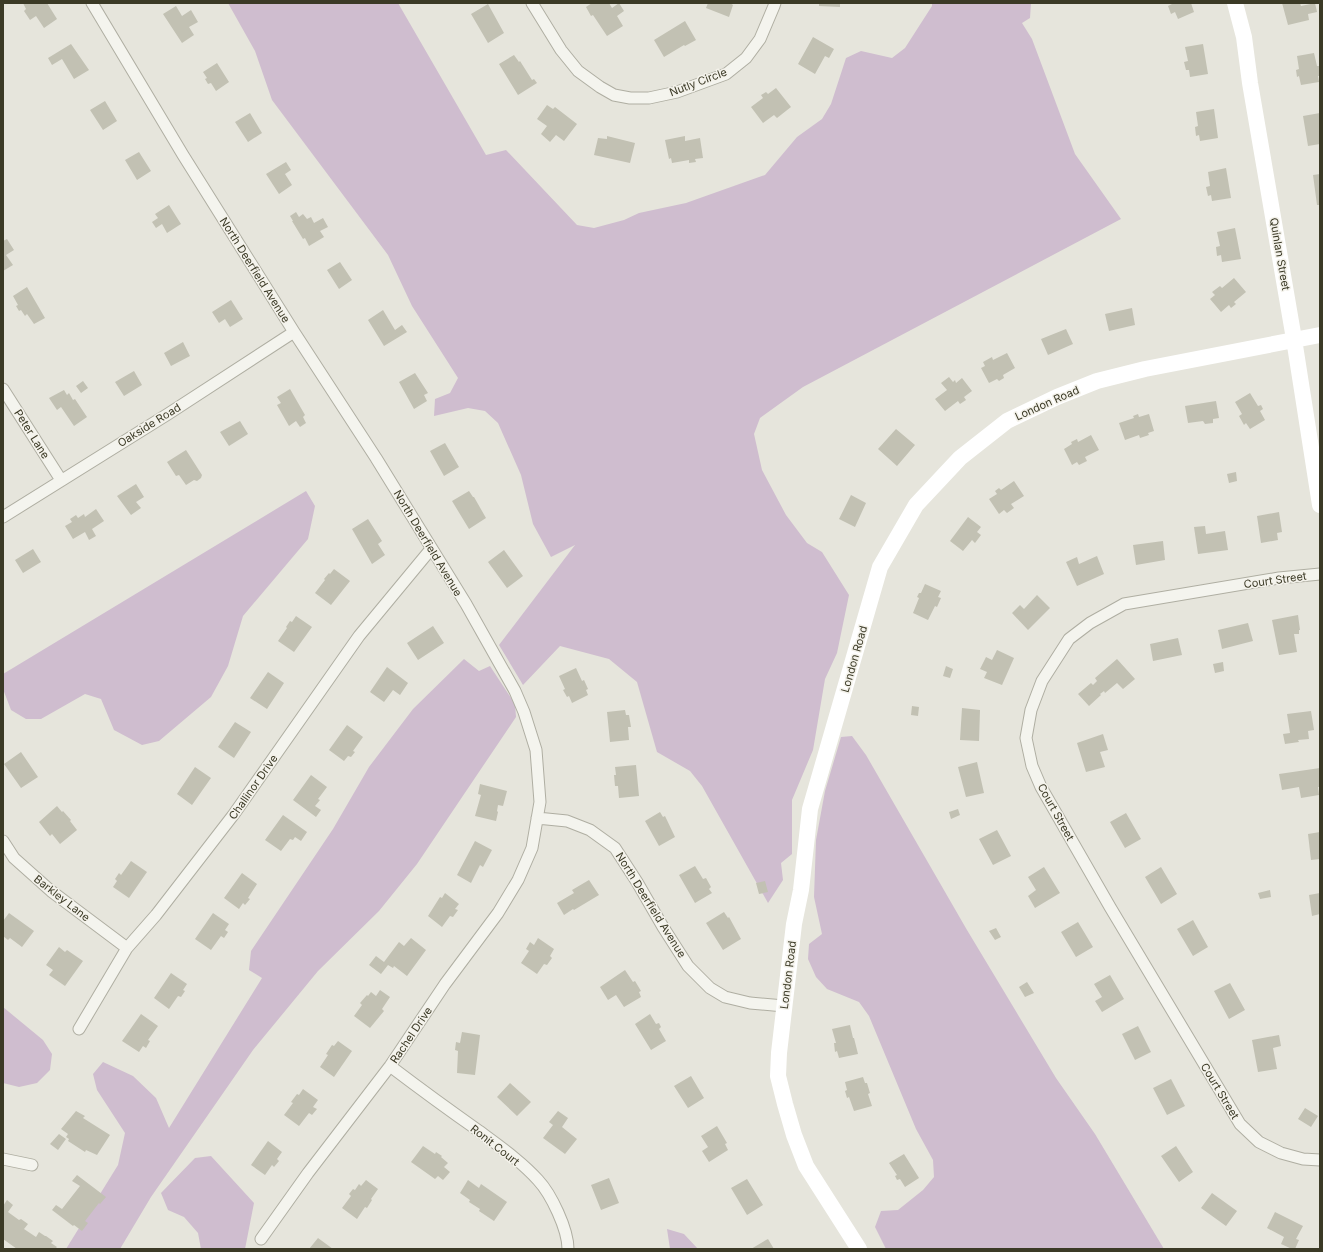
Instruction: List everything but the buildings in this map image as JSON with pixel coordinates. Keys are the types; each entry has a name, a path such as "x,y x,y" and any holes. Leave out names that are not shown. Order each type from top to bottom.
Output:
{"street":[{"name":"North Deerfield Avenue","path":"92,3 183,155 294,332 376,458 466,604 515,691 524,712 536,750 540,802 537,818 567,821 590,830 615,848 638,882 663,927 688,966 710,988 725,997 750,1003 784,1006"},
{"name":"Nutly Circle","path":"532,3 561,50 578,71 614,95 630,98 649,98 677,92 726,74 746,58 760,39 775,3"},
{"name":"Quinlan Street","path":"1236,3 1244,37 1250,83 1294,339 1320,505"},
{"name":"Oakside Road","path":"3,517 168,414 294,332"},
{"name":"London Road","path":"859,1249 806,1166 784,1104 778,1076 784,1006 794,924 801,890 810,809 880,567 916,505 960,458 1006,421 1057,397 1097,381 1145,368 1320,335"},
{"name":"Peter Lane","path":"3,389 61,480"},
{"name":"Challinor Drive","path":"79,1029 127,948 156,915 234,814 358,636 431,549"},
{"name":"Court Street","path":"1320,574 1279,578 1124,604 1090,623 1069,639 1042,681 1031,710 1026,738 1032,766 1041,787 1110,907 1240,1124 1259,1142 1281,1153 1303,1159 1320,1160"},
{"name":"Rachel Drive","path":"261,1239 308,1173 390,1066 445,984 498,913 518,880 532,848 537,818"},
{"name":"Barkley Lane","path":"3,841 14,858 51,891 127,948"},
{"name":"Ronit Court","path":"390,1066 512,1156 538,1179 548,1193 562,1223 568,1249"},
{"path":"3,1159 32,1165"}],"shaded area":[{"path":"228,3 398,3 486,155 506,150 577,225 594,228 624,220 639,213 686,203 765,175 797,137 822,119 831,104 846,58 861,51 892,58 905,48 932,6 932,3 1031,3 1030,18 1022,23 1032,39 1075,154 1121,219 803,387 760,418 754,434 762,470 786,515 807,543 822,552 849,595 837,653 825,679 813,750 792,800 792,854 781,863 783,880 768,903 702,786 690,771 657,752 637,682 609,659 560,646 523,685 499,645 575,545 551,557 533,524 521,475 498,423 485,411 468,408 434,416 435,399 450,393 458,378 412,306 388,255 272,100 255,51"},
{"path":"306,491 315,506 308,539 243,616 228,666 211,697 159,741 142,745 114,730 101,699 85,694 41,719 26,719 11,710 3,689 3,674"},
{"path":"464,659 479,671 490,666 515,704 516,717 417,864 379,911 318,971 253,1050 151,1197 120,1249 66,1249 118,1165 125,1133 97,1090 93,1074 103,1062 133,1076 156,1098 169,1128 262,978 249,970 251,951 333,829 369,767 413,709"},
{"path":"852,736 866,755 967,930 1056,1078 1095,1134 1164,1249 886,1249 875,1227 881,1211 898,1210 923,1190 934,1177 933,1160 916,1129 869,1016 859,1002 827,989 816,977 808,959 809,944 822,934 814,897 816,840 825,791 841,737"},
{"path":"3,1007 43,1040 52,1054 50,1070 37,1083 19,1087 3,1083"},
{"path":"211,1156 254,1203 245,1249 201,1249 198,1233 184,1217 168,1210 161,1193 195,1158"},
{"path":"667,1229 684,1234 698,1249 670,1249"}]}
